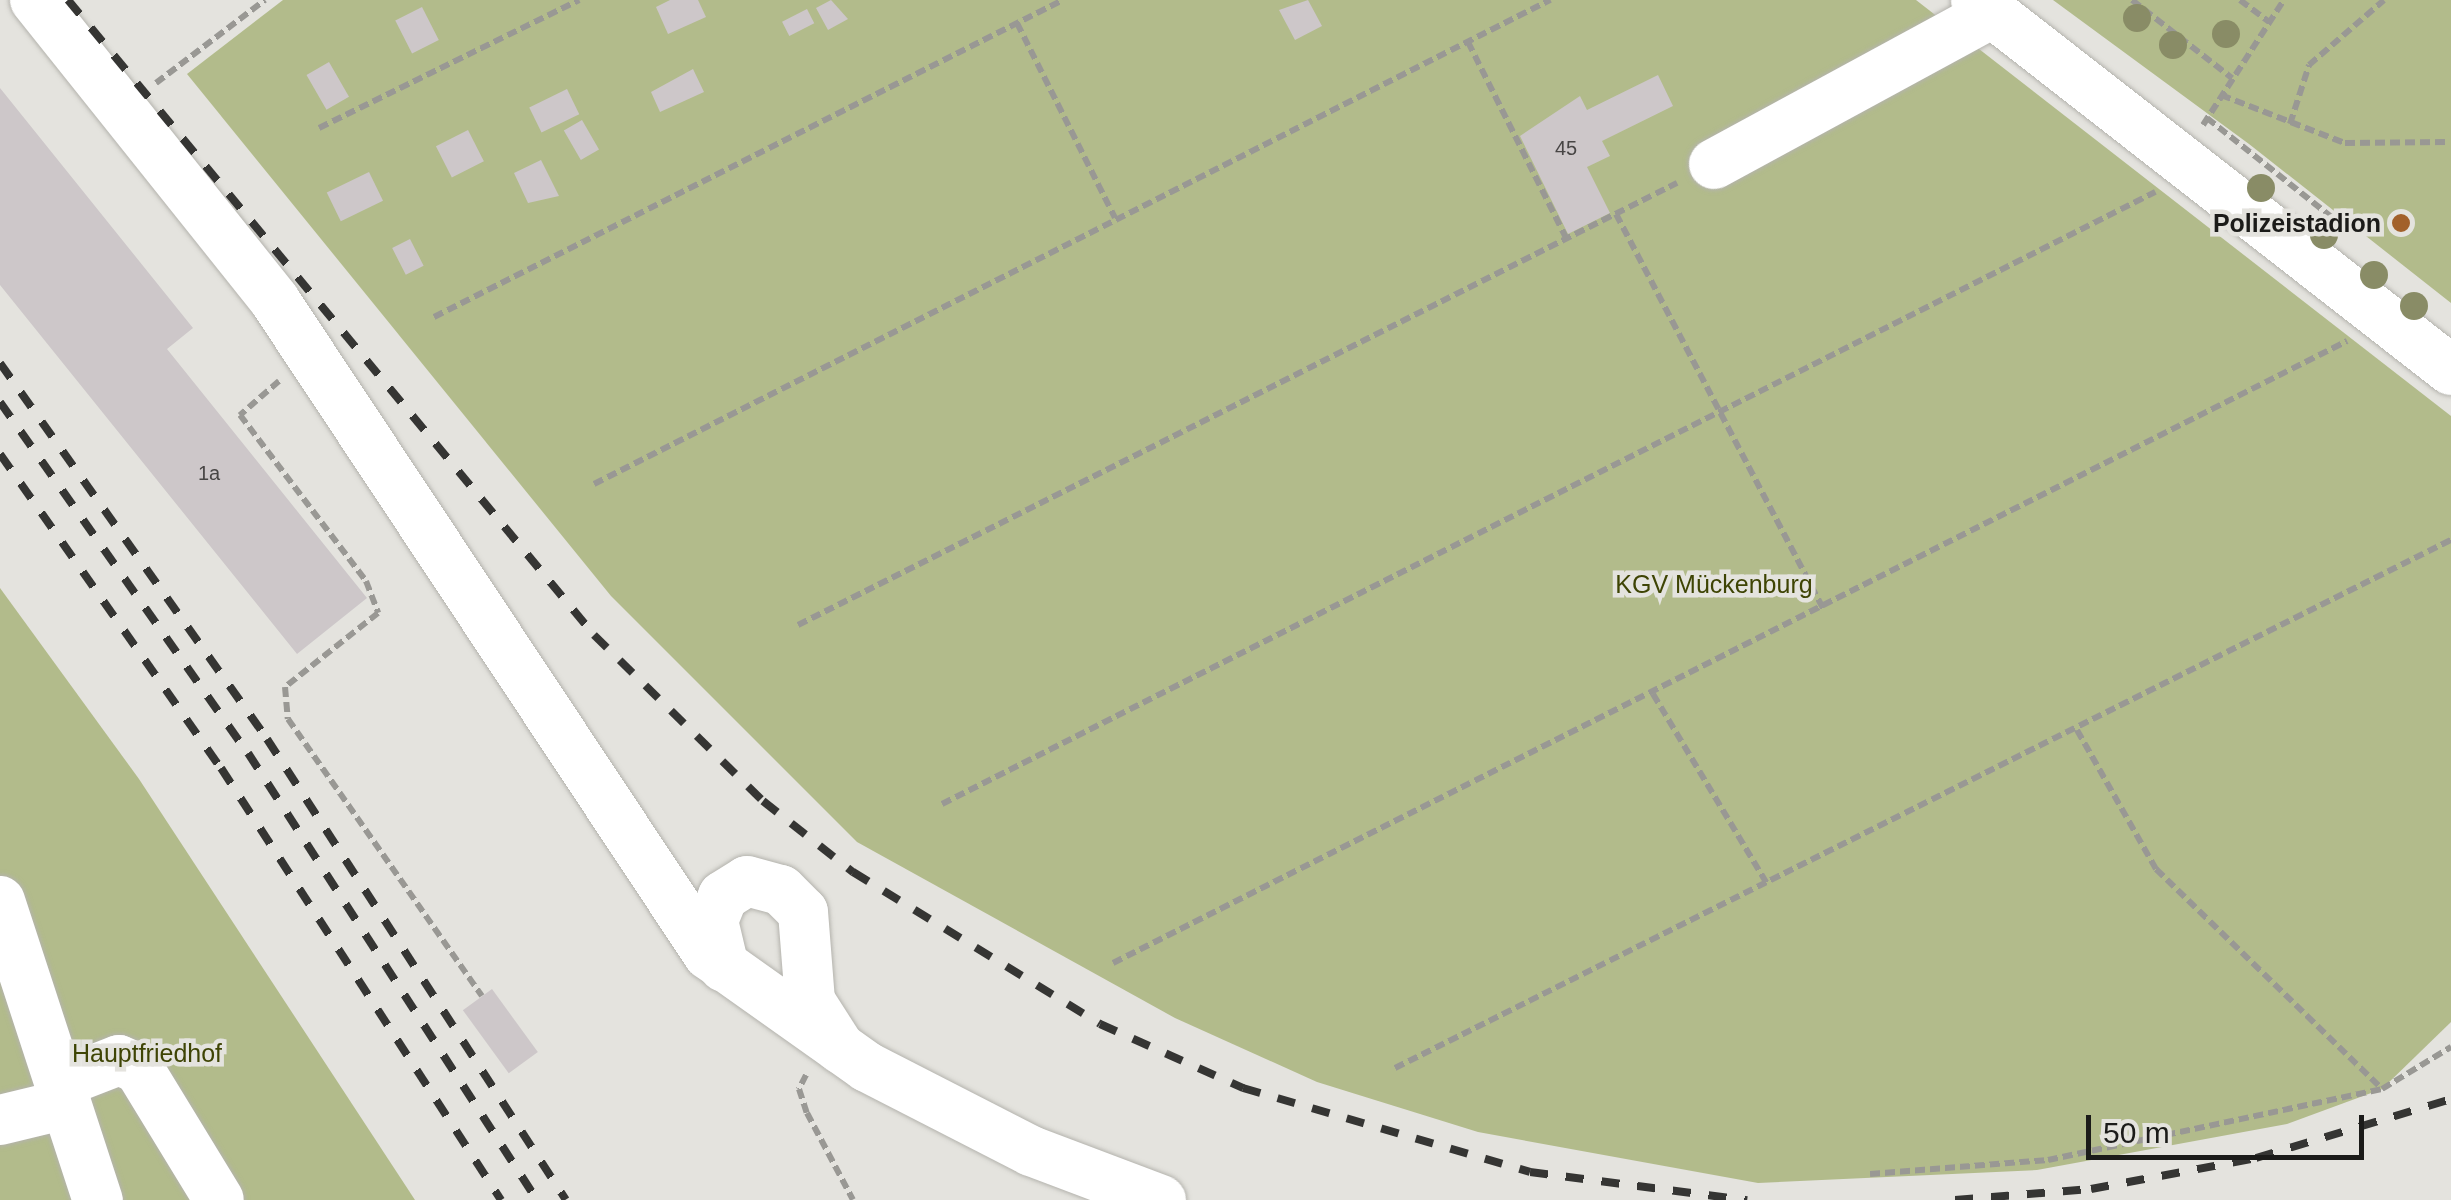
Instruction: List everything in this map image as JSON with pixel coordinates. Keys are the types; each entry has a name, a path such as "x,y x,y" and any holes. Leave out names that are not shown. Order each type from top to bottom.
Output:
{"street":[{"path":"35,0 275,300 619,832 724,967 842,1052 1031,1151 1161,1200"},
{"path":"1714,164 1984,6 2179,162 2451,370"},
{"path":"724,967 713,921 724,896 748,882 780,890 804,912 810,1001 842,1052"},
{"path":"0,901 98,1200"},
{"path":"0,1120 63,1094 119,1060 139,1069 219,1200"}],"path":[{"path":"156,83 266,0"},
{"path":"319,128 579,0"},
{"path":"434,316 1063,0"},
{"path":"594,484 1550,0"},
{"path":"2132,0 2232,78"},
{"path":"2240,0 2269,22"},
{"path":"2284,0 2207,118 2360,239"},
{"path":"2290,124 2309,65 2384,0"},
{"path":"1017,23 1116,218"},
{"path":"1468,42 1568,240"},
{"path":"2221,95 2346,143 2446,142"},
{"path":"942,804 2157,190 2179,162"},
{"path":"798,626 1714,164"},
{"path":"1616,214 1823,609"},
{"path":"1113,964 1823,609 2352,337"},
{"path":"294,367 240,415 366,581 378,614 285,686 288,719 482,996"},
{"path":"1396,1068 2451,540"},
{"path":"1653,694 1767,884"},
{"path":"2077,730 2156,869 2382,1089"},
{"path":"1870,1174 2048,1160 2382,1089 2451,1047"},
{"path":"842,1052 822,1055 799,1089 853,1200"}],"green space":[{"name":"KGV Mückenburg","path":"283,0 1916,0 2451,416 2451,1022 2382,1089 2287,1124 2037,1170 1758,1183 1478,1132 1317,1082 1175,1018 857,842 611,596 187,74"},
{"name":"Polizeistadion","path":"2053,0 2451,0 2451,303 2249,144"},
{"name":"Hauptfriedhof","path":"0,588 139,779 415,1200 0,1200"}],"building":[{"path":"670,0 698,0 706,17 668,34 656,7"},
{"path":"831,0 848,19 828,30 816,8"},
{"path":"1308,0 1322,26 1295,40 1279,10"},
{"path":"422,7 439,40 412,54 395,21"},
{"path":"807,9 814,23 789,36 782,22"},
{"path":"329,62 349,97 326,110 306,75"},
{"path":"693,69 704,92 660,112 651,92"},
{"path":"1658,75 1673,106 1602,141 1610,156 1587,167 1610,213 1568,234 1520,136 1580,96 1587,110"},
{"path":"0,88 193,328 167,349 367,598 297,654 0,285"},
{"path":"567,89 579,114 542,133 529,107"},
{"path":"582,120 599,149 581,160 564,131"},
{"path":"468,130 484,161 452,178 436,146"},
{"path":"541,160 559,196 528,203 514,173"},
{"path":"369,172 383,201 341,221 327,193"},
{"path":"410,239 424,266 406,275 392,248"},
{"path":"492,989 538,1052 509,1073 463,1010"}],"railway":[{"path":"68,0 594,635 763,801 853,872 1100,1024 1243,1088 1530,1172 1747,1200"},
{"path":"0,363 267,739 566,1200"},
{"path":"0,402 248,753 537,1200"},
{"path":"0,454 221,768 501,1200"},
{"path":"1955,1200 2091,1189 2256,1158 2451,1099"}],"place":[{"name":"Polizeistadion","path":"2401,223"}]}
